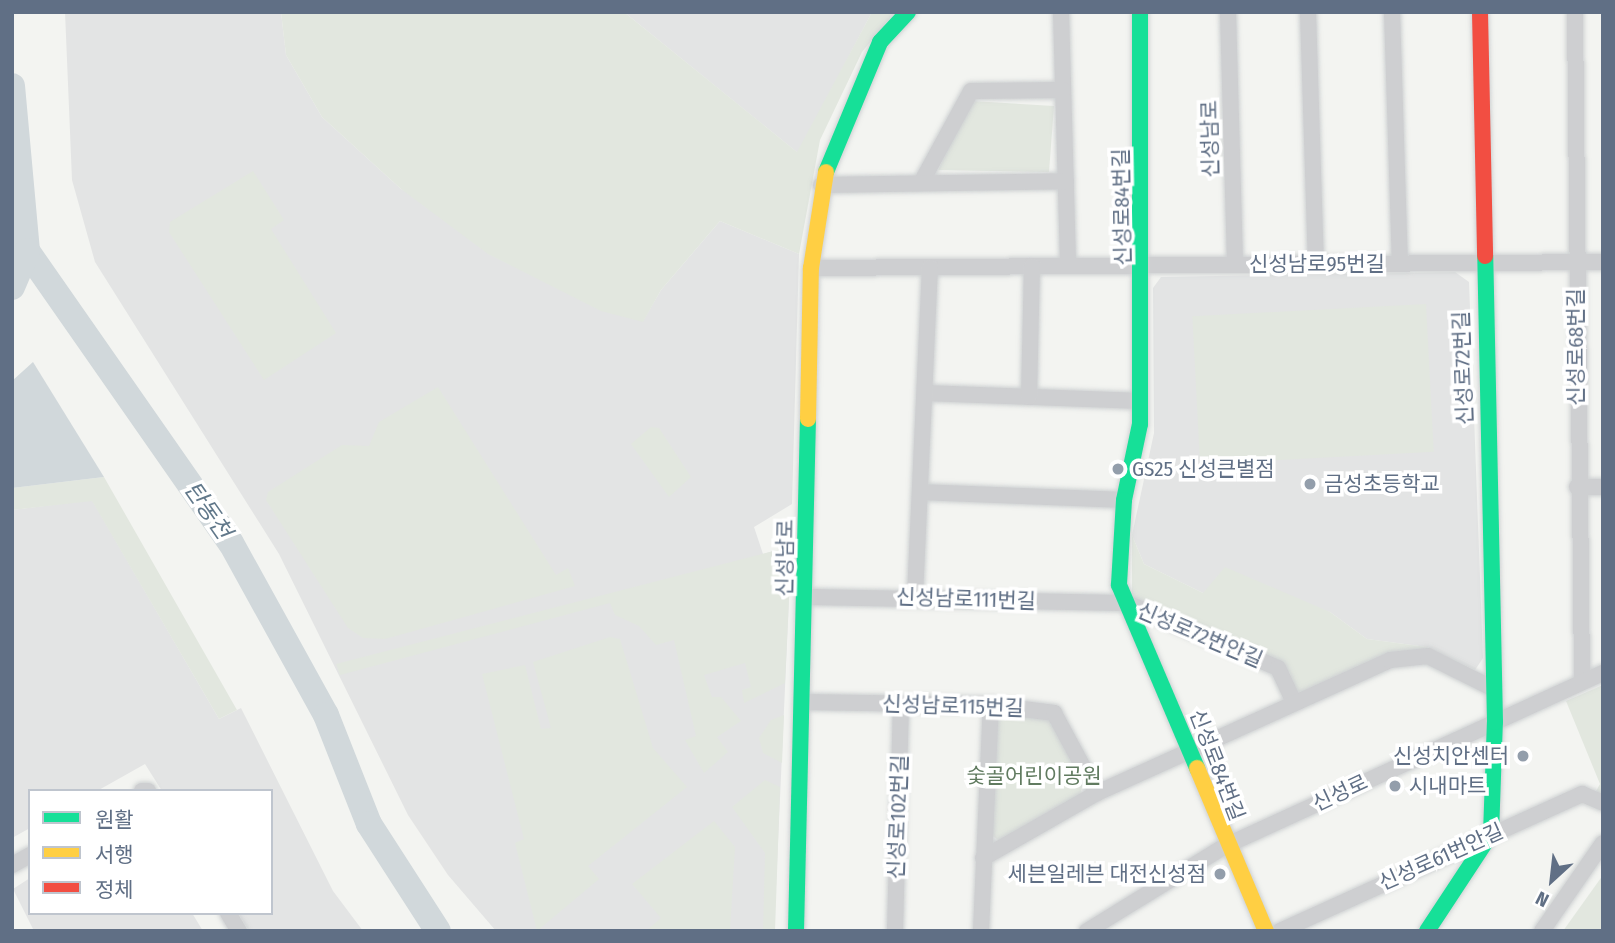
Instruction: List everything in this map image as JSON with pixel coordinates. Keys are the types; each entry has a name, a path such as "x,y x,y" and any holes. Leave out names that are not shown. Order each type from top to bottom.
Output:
{"street":[{"name":"신성남로","path":"796,931 806,597 811,268 821,185 880,42 908,12"},
{"path":"1061,12 1068,266"},
{"name":"신성로84번길","path":"1140,12 1144,266 1139,441 1124,500 1119,584 1191,748 1225,846 1266,931"},
{"name":"신성남로","path":"1228,12 1235,265"},
{"path":"1308,12 1316,264"},
{"path":"1392,12 1400,264"},
{"name":"신성로72번길","path":"1479,12 1481,263 1495,722 1491,834"},
{"name":"신성로68번길","path":"1575,12 1577,487 1582,681"},
{"path":"922,181 971,91 1063,90"},
{"path":"821,185 922,181 1066,181"},
{"name":"신성남로95번길","path":"811,268 1603,262"},
{"path":"1030,397 1032,266"},
{"path":"915,596 930,267"},
{"path":"926,393 1140,401"},
{"path":"1577,487 1603,487"},
{"path":"920,492 1124,500"},
{"name":"신성남로111번길","path":"806,597 915,596 1127,603"},
{"name":"신성로72번안길","path":"1127,603 1278,668 1294,702"},
{"path":"983,858 1097,793 1191,748 1390,660 1428,656 1494,689"},
{"name":"신성로","path":"1087,931 1225,846 1603,673"},
{"name":"신성남로115번길","path":"803,702 991,705 1054,713 1097,793"},
{"name":"신성로102번길","path":"895,931 901,704"},
{"path":"981,931 991,705"},
{"name":"신성로61번안길","path":"1280,931 1582,794 1603,803"},
{"path":"1427,931 1491,834"},
{"path":"1542,931 1603,843"},
{"path":"12,865 28,856"},
{"path":"229,915 239,931"}],"shaded area":[{"path":"65,12 281,12 286,55 322,117 401,189 643,321 661,290 720,221 799,254 792,504 754,527 763,554 781,549 791,555 774,931 496,931 448,875 408,815 279,554 95,262 72,180"},
{"path":"624,12 872,12 798,153"},
{"name":"금성초등학교","path":"1455,272 1469,282 1483,658 1475,670 1427,647 1367,639 1330,612 1203,593 1144,564 1132,535 1154,433 1153,288 1161,277"},
{"path":"33,362 104,477 12,488 12,381"},
{"path":"92,500 219,719 241,708 333,891 363,931 249,931 239,915 273,915 273,789 161,789 145,764 101,789 28,789 28,829 12,838 12,510"},
{"path":"28,879 28,915 193,915 203,931 34,931 13,889"}],"green space":[{"path":"281,12 624,12 797,152 872,12 895,12 862,52 820,140 799,254 720,221 661,290 643,322 601,311 488,254 401,189 322,117 286,55"},
{"path":"971,101 1054,106 1049,172 938,170"},
{"path":"253,171 284,220 271,229 336,333 264,380 169,232 170,222"},
{"path":"1426,304 1434,452 1200,464 1192,316"},
{"path":"438,387 556,575 568,568 575,586 385,639 363,638 348,628 266,500 268,492 342,445 369,446 379,422"},
{"path":"651,427 659,428 691,477 669,497 631,444"},
{"path":"104,477 237,710 219,719 92,501 12,510 12,488"},
{"path":"1132,535 1144,564 1203,593 1225,567 1330,612 1367,639 1427,647 1459,667 1426,653 1302,693 1293,689 1280,664 1132,598"},
{"path":"781,549 791,555 785,683 744,703 742,690 751,687 745,663 704,675 712,697 721,697 741,721 717,737 728,752 704,773 685,740 696,736 674,640 656,645 639,626 615,615 610,603 340,675 336,664"},
{"path":"610,637 620,639 653,748 687,787 588,866 599,879 537,931 515,843 524,839 482,674 525,665 541,729 551,728 533,662"},
{"path":"1603,685 1603,798 1595,793 1600,784 1566,701"},
{"name":"숯골어린이공원","path":"1004,713 1051,719 1083,781 1080,796 1001,842 990,834 995,720"},
{"path":"784,715 782,763 763,753 759,738 771,720"},
{"path":"765,780 780,787 775,931 763,931 765,853 732,807"},
{"path":"714,821 735,847 730,931 646,931 661,918 632,884"},
{"path":"1603,875 1603,931 1563,931"}],"waterway":[{"name":"탄동천","path":"12,86 27,251 231,543 326,715 369,824 438,931"},
{"path":"12,287 27,251"}],"traffic: fast":[{"path":"826,172 880,42 908,12"},
{"path":"1140,12 1140,424 1124,500 1119,585 1197,768"},
{"path":"1427,931 1491,834 1495,722 1485,256"},
{"path":"796,931 808,419"}],"traffic: slow":[{"path":"808,419 811,268 826,172"},
{"path":"1197,768 1266,931"}],"traffic: jam":[{"path":"1480,12 1485,256"}],"place":[{"name":"GS25 신성큰별점","path":"1118,469"},
{"name":"금성초등학교","path":"1310,484"},
{"name":"신성치안센터","path":"1523,756"},
{"name":"시내마트","path":"1395,786"},
{"name":"세븐일레븐 대전신성점","path":"1220,874"}]}
